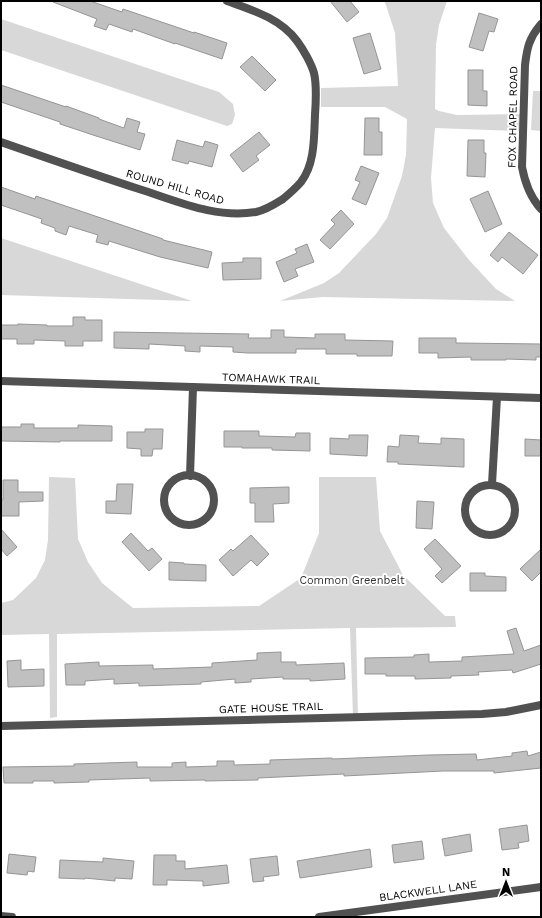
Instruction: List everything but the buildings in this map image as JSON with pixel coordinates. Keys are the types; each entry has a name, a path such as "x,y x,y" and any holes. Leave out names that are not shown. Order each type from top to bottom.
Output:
{"street":[{"name":"ROUND HILL ROAD","path":"1,142 206,211 227,214 244,214 258,212 275,205 301,182 309,167 314,146 315,125 316,97 313,72 305,54 296,40 286,29 270,18 254,10 227,1"},
{"name":"FOX CHAPEL ROAD","path":"541,24 534,32 526,53 522,167 527,188 532,198 541,209"},
{"name":"TOMAHAWK TRAIL","path":"1,381 541,398"},
{"path":"190,476 193,387"},
{"path":"492,484 497,397"},
{"path":"182,476 190,476 198,477 205,482 210,488 214,503 212,511 207,518 193,525 185,525 170,517 164,502 165,493 169,486 182,476"},
{"path":"492,484 500,486 512,497 515,505 515,513 513,521 508,528 493,535 485,535 477,532 470,526 464,511 465,502 475,489 483,485 492,484"},
{"name":"GATE HOUSE TRAIL","path":"1,726 482,714 506,712 541,705"},
{"name":"BLACKWELL LANE","path":"319,917 541,887"},
{"path":"1,916 12,917"}],"green space":[{"path":"384,1 447,1 439,25 436,45 435,109 457,115 520,114 520,131 435,128 431,178 433,203 444,228 469,260 496,289 515,301 323,297 280,301 324,283 339,273 376,234 387,218 402,176 406,155 407,119 385,107 321,107 321,88 398,86 395,33"},
{"path":"1,19 219,92 233,104 235,115 232,124 227,126 1,50"},
{"path":"533,91 541,91 541,131 531,130"},
{"path":"1,238 192,301 1,295"},
{"name":"Common Greenbelt","path":"49,477 75,478 78,539 88,562 102,583 133,608 259,606 301,578 319,533 319,477 376,477 380,531 403,575 445,616 455,616 456,627 356,628 358,717 353,717 350,628 57,634 57,717 50,718 49,634 1,635 1,603 13,600 36,578 45,560 48,540"}]}
